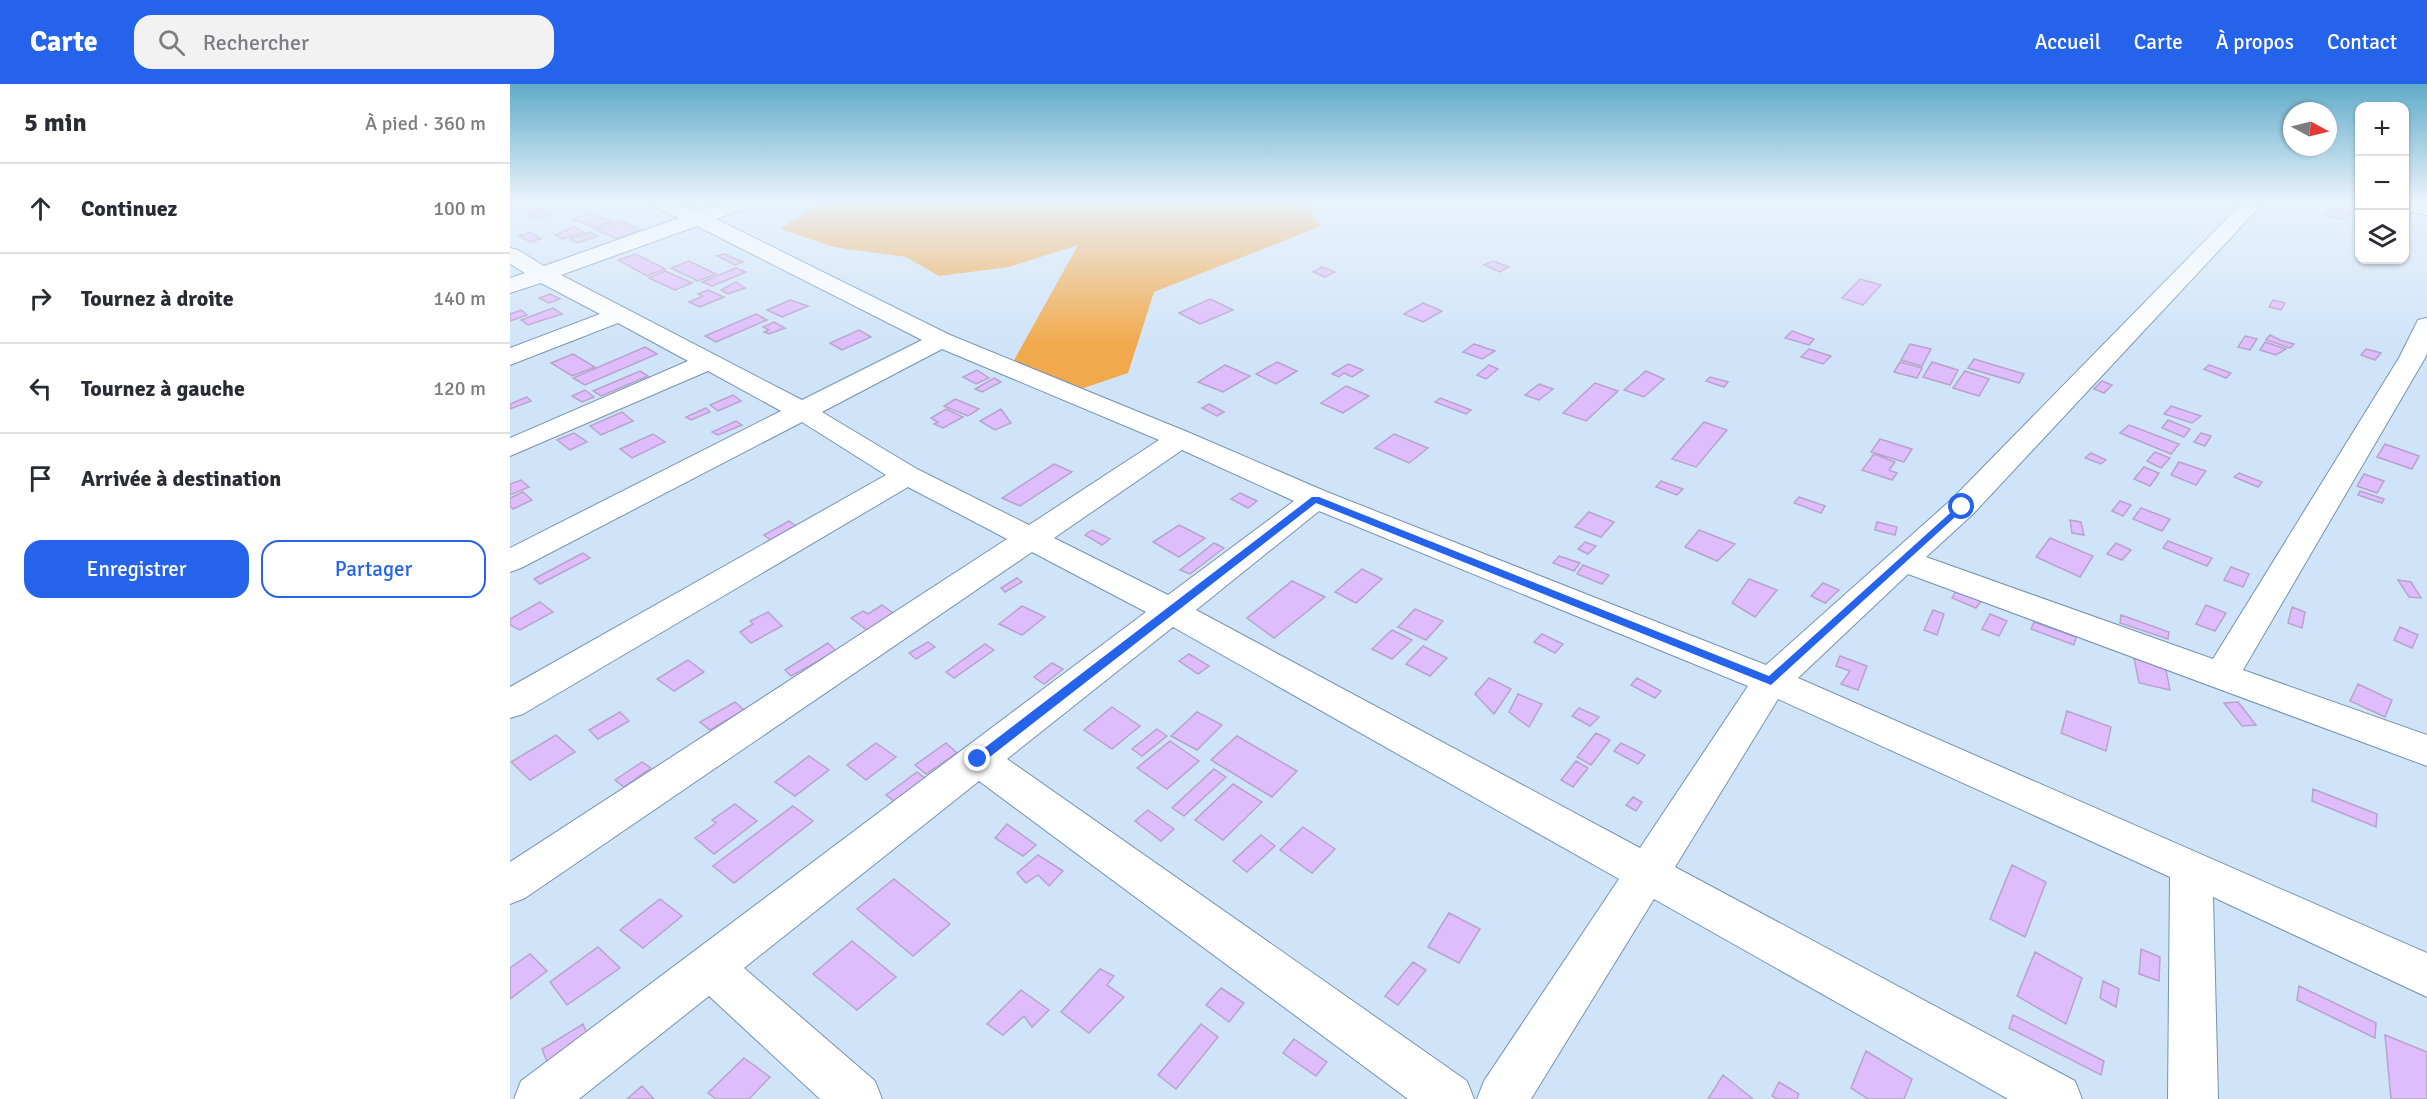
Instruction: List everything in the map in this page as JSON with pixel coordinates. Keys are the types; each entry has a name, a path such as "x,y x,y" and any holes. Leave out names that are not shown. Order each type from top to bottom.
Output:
{"street":[{"path":"526,280 613,249"},
{"path":"760,249 941,340 1180,439 1316,499 1771,681 2191,867 2427,975"},
{"path":"1502,1099 1771,681 1962,507 2209,249"},
{"path":"510,255 526,280 618,315 802,411 907,475 1171,611 2057,1099"},
{"path":"510,357 618,315"},
{"path":"2221,676 2412,358 2427,325"},
{"path":"510,561 941,340"},
{"path":"510,448 708,362"},
{"path":"510,885 1180,439"},
{"path":"510,704 907,475"},
{"path":"539,1099 1316,499"},
{"path":"1903,560 2427,752"},
{"path":"978,759 1449,1099"},
{"path":"2191,867 2193,1099"},
{"path":"710,967 857,1099"}],"shaded area":[{"path":"851,249 1064,249 1009,267 939,276 906,257"},
{"path":"1076,249 1262,249 1154,292 1128,373 1075,391 1012,364"}],"building":[{"path":"636,254 665,269 647,276 618,260"},
{"path":"724,254 743,262 735,265 717,256"},
{"path":"689,261 716,274 698,281 671,268"},
{"path":"1493,261 1509,267 1500,272 1484,265"},
{"path":"1322,267 1335,272 1325,277 1313,272"},
{"path":"736,268 746,272 712,286 702,282"},
{"path":"665,271 692,283 675,290 649,278"},
{"path":"1860,279 1881,285 1863,305 1842,298"},
{"path":"736,282 745,288 728,294 721,290"},
{"path":"708,290 724,297 700,307 689,302 703,296 698,294"},
{"path":"550,294 560,299 549,303 539,298"},
{"path":"1210,299 1233,310 1200,324 1179,313"},
{"path":"790,300 808,306 782,317 767,310"},
{"path":"2273,300 2285,303 2281,310 2269,307"},
{"path":"1423,303 1442,311 1423,322 1404,314"},
{"path":"553,308 562,314 528,325 521,320"},
{"path":"521,310 527,315 510,321 510,314"},
{"path":"756,314 767,320 716,342 705,336"},
{"path":"774,322 785,328 769,334 764,332 769,330 763,327"},
{"path":"859,330 871,337 842,350 830,343"},
{"path":"1792,331 1814,339 1809,345 1785,338"},
{"path":"2270,335 2294,344 2290,348 2266,340"},
{"path":"2245,336 2257,339 2250,350 2238,347"},
{"path":"2265,342 2286,349 2276,355 2260,350"},
{"path":"1474,344 1495,351 1482,359 1463,352"},
{"path":"1910,344 1931,349 1922,366 1901,360"},
{"path":"645,347 657,354 585,385 573,378"},
{"path":"1809,349 1831,356 1823,364 1801,357"},
{"path":"2366,349 2381,353 2375,360 2361,355"},
{"path":"573,354 595,367 572,376 551,363"},
{"path":"1974,359 2024,374 2019,383 1968,368"},
{"path":"1277,362 1297,371 1276,384 1256,374"},
{"path":"1900,362 1922,368 1917,378 1894,372"},
{"path":"1932,362 1958,370 1950,385 1923,377"},
{"path":"1348,364 1363,370 1352,377 1344,373 1339,377 1332,374"},
{"path":"1225,365 1250,376 1223,392 1198,382"},
{"path":"1489,365 1498,369 1486,379 1477,375"},
{"path":"2209,365 2231,373 2226,378 2204,369"},
{"path":"977,370 989,378 976,384 963,377"},
{"path":"640,371 648,376 601,396 593,391"},
{"path":"1646,371 1664,379 1644,397 1624,390"},
{"path":"1965,371 1989,379 1979,396 1953,388"},
{"path":"1710,377 1728,382 1724,387 1706,381"},
{"path":"994,378 1001,382 982,392 975,389"},
{"path":"2102,381 2112,385 2104,393 2094,389"},
{"path":"1595,383 1618,391 1586,421 1563,413"},
{"path":"1539,384 1553,389 1539,400 1525,395"},
{"path":"1346,386 1369,396 1343,413 1321,403"},
{"path":"585,390 594,397 582,402 572,396"},
{"path":"733,395 741,401 718,411 710,405"},
{"path":"527,397 531,401 510,409 510,404"},
{"path":"1440,398 1471,410 1466,414 1435,402"},
{"path":"955,399 979,409 968,416 944,406"},
{"path":"1209,404 1224,412 1217,416 1202,408"},
{"path":"2171,406 2201,416 2192,423 2164,414"},
{"path":"706,408 710,412 691,420 686,417"},
{"path":"946,409 963,417 943,428 934,424 938,422 931,418"},
{"path":"1001,409 1011,423 995,430 980,421"},
{"path":"622,412 633,421 601,435 590,426"},
{"path":"2168,420 2190,429 2184,437 2162,428"},
{"path":"736,421 742,425 718,435 712,432"},
{"path":"1704,422 1727,430 1696,467 1672,459"},
{"path":"2129,425 2179,444 2171,454 2120,433"},
{"path":"574,433 587,442 570,450 557,440"},
{"path":"2201,433 2211,436 2205,446 2194,442"},
{"path":"653,434 665,442 632,458 620,449"},
{"path":"1394,434 1428,448 1409,463 1375,448"},
{"path":"1880,439 1912,449 1904,462 1871,452"},
{"path":"2385,444 2419,456 2412,469 2377,457"},
{"path":"2155,452 2170,458 2161,468 2147,461"},
{"path":"2091,453 2106,460 2101,464 2085,458"},
{"path":"1874,454 1895,462 1889,470 1897,473 1892,480 1862,470"},
{"path":"2179,462 2206,471 2196,485 2171,475"},
{"path":"1054,464 1072,472 1020,506 1002,498"},
{"path":"2144,467 2159,473 2150,486 2134,479"},
{"path":"2239,473 2262,482 2258,487 2234,477"},
{"path":"2364,474 2384,481 2377,493 2357,486"},
{"path":"521,480 529,487 510,495 510,484"},
{"path":"1661,481 1683,489 1677,495 1656,487"},
{"path":"2360,491 2384,499 2382,503 2358,495"},
{"path":"523,492 532,500 513,509 510,506 510,498"},
{"path":"1240,493 1257,501 1248,508 1231,499"},
{"path":"1799,497 1825,506 1821,513 1794,503"},
{"path":"2120,501 2131,505 2123,516 2112,511"},
{"path":"2141,508 2170,519 2162,531 2133,519"},
{"path":"1589,512 1614,522 1601,537 1575,527"},
{"path":"2070,520 2081,522 2084,535 2072,533"},
{"path":"789,521 796,526 771,540 764,535"},
{"path":"1877,522 1897,527 1895,535 1875,530"},
{"path":"1179,525 1205,538 1179,557 1153,542"},
{"path":"1092,530 1110,539 1102,545 1085,535"},
{"path":"1699,530 1735,544 1717,561 1685,547"},
{"path":"2050,538 2093,556 2080,577 2036,557"},
{"path":"2168,541 2212,558 2207,566 2163,548"},
{"path":"1585,542 1596,546 1588,554 1578,549"},
{"path":"1214,543 1224,548 1190,574 1180,570"},
{"path":"2116,543 2131,550 2122,560 2107,554"},
{"path":"583,553 590,558 540,584 534,579"},
{"path":"1559,556 1580,563 1574,571 1553,563"},
{"path":"1583,565 1609,575 1602,584 1577,574"},
{"path":"2231,567 2249,574 2243,587 2224,580"},
{"path":"1362,569 1382,579 1356,603 1335,592"},
{"path":"1017,578 1022,582 1005,592 1001,588"},
{"path":"1749,579 1777,590 1755,617 1732,603"},
{"path":"2398,580 2411,582 2421,598 2409,597"},
{"path":"1292,581 1325,597 1274,638 1247,618"},
{"path":"1823,583 1839,590 1825,603 1811,596"},
{"path":"1956,591 1981,601 1976,608 1952,598"},
{"path":"540,602 553,612 520,630 510,625 510,619"},
{"path":"882,605 893,613 867,630 851,618 863,611 868,614"},
{"path":"2206,605 2226,613 2215,631 2196,624"},
{"path":"1022,606 1045,617 1022,635 999,624"},
{"path":"2292,607 2305,612 2302,628 2288,623"},
{"path":"1415,609 1443,621 1426,640 1398,627"},
{"path":"1933,610 1944,614 1937,635 1924,630"},
{"path":"768,612 782,626 751,643 740,632 753,624 750,621"},
{"path":"1990,614 2007,621 1999,636 1982,629"},
{"path":"2121,615 2169,632 2168,639 2120,623"},
{"path":"2034,622 2076,637 2074,645 2031,629"},
{"path":"2400,627 2418,635 2412,648 2394,640"},
{"path":"1392,630 1412,640 1392,659 1372,649"},
{"path":"1542,634 1563,644 1555,653 1534,642"},
{"path":"928,642 935,647 916,659 909,653"},
{"path":"828,643 836,651 791,676 785,670"},
{"path":"985,644 994,650 954,678 946,672"},
{"path":"1423,646 1447,658 1430,676 1406,664"},
{"path":"1189,654 1209,666 1198,674 1179,661"},
{"path":"1840,656 1867,666 1858,690 1841,684 1850,671 1836,666"},
{"path":"2134,658 2165,665 2170,690 2139,683"},
{"path":"688,660 704,672 674,691 657,679"},
{"path":"1052,663 1063,669 1044,684 1034,677"},
{"path":"1489,678 1511,689 1494,714 1475,694"},
{"path":"1637,678 1661,691 1655,698 1631,685"},
{"path":"2358,684 2392,700 2385,717 2350,701"},
{"path":"1518,694 1542,704 1529,727 1509,712"},
{"path":"735,702 744,710 710,730 700,722"},
{"path":"2238,702 2256,725 2242,726 2224,703"},
{"path":"1112,707 1140,726 1112,749 1084,730"},
{"path":"1579,708 1599,717 1590,726 1572,716"},
{"path":"2067,711 2111,727 2106,751 2061,733"},
{"path":"620,712 629,721 598,739 589,730"},
{"path":"1197,712 1222,725 1197,750 1171,736"},
{"path":"1157,729 1167,736 1142,756 1132,749"},
{"path":"1596,733 1610,740 1591,765 1577,757"},
{"path":"556,735 575,752 530,780 511,762"},
{"path":"1237,736 1297,771 1272,797 1211,760"},
{"path":"1170,741 1199,761 1167,789 1137,768"},
{"path":"876,743 896,757 866,780 847,765"},
{"path":"946,743 957,753 926,774 915,765"},
{"path":"1621,743 1645,755 1638,764 1614,751"},
{"path":"809,756 829,770 795,796 775,782"},
{"path":"1576,761 1588,768 1573,787 1561,780"},
{"path":"642,762 651,768 624,787 615,780"},
{"path":"1214,769 1226,777 1184,816 1172,808"},
{"path":"917,772 925,778 894,801 886,795"},
{"path":"1233,784 1262,802 1223,840 1195,820"},
{"path":"2313,789 2377,814 2376,827 2312,801"},
{"path":"1633,797 1642,802 1636,811 1626,805"},
{"path":"735,804 757,821 714,854 695,838 716,823 712,820"},
{"path":"793,806 813,821 734,883 713,866"},
{"path":"1148,810 1174,829 1161,841 1135,821"},
{"path":"1007,824 1036,845 1023,856 995,838"},
{"path":"1303,827 1335,849 1312,873 1280,850"},
{"path":"1261,835 1275,846 1247,872 1233,861"},
{"path":"1038,855 1063,871 1049,886 1038,875 1026,883 1017,873"},
{"path":"2012,865 2046,882 2025,937 1990,919"},
{"path":"894,879 950,924 913,956 857,909"},
{"path":"660,899 682,916 643,948 620,930"},
{"path":"1449,913 1480,929 1459,963 1428,947"},
{"path":"852,941 896,977 857,1010 813,974"},
{"path":"598,947 620,968 567,1005 550,982"},
{"path":"2141,949 2160,957 2159,981 2139,974"},
{"path":"2035,952 2082,978 2066,1024 2017,996"},
{"path":"530,954 547,971 510,999 510,968"},
{"path":"1413,962 1426,970 1398,1005 1385,996"},
{"path":"1100,969 1114,976 1107,985 1124,997 1089,1033 1061,1012"},
{"path":"2103,981 2119,989 2116,1007 2100,998"},
{"path":"2299,986 2376,1023 2375,1038 2297,1000"},
{"path":"1221,988 1244,1003 1229,1022 1206,1005"},
{"path":"1021,990 1049,1010 1032,1027 1024,1016 1003,1035 987,1024"},
{"path":"2013,1015 2104,1061 2101,1075 2009,1028"},
{"path":"583,1024 589,1039 548,1064 542,1049"},
{"path":"1201,1024 1218,1037 1176,1089 1158,1075"},
{"path":"2385,1035 2427,1052 2427,1099 2391,1099"},
{"path":"1294,1039 1327,1062 1316,1076 1283,1053"},
{"path":"1866,1051 1912,1079 1904,1099 1868,1099 1851,1088"},
{"path":"744,1058 770,1077 749,1099 716,1099 708,1093"},
{"path":"1723,1075 1753,1099 1708,1099"},
{"path":"1779,1082 1799,1094 1797,1099 1777,1099 1772,1096"},
{"path":"642,1086 654,1099 627,1099"}],"route":[{"path":"978,759 1316,499 1771,681 1962,507"}]}
